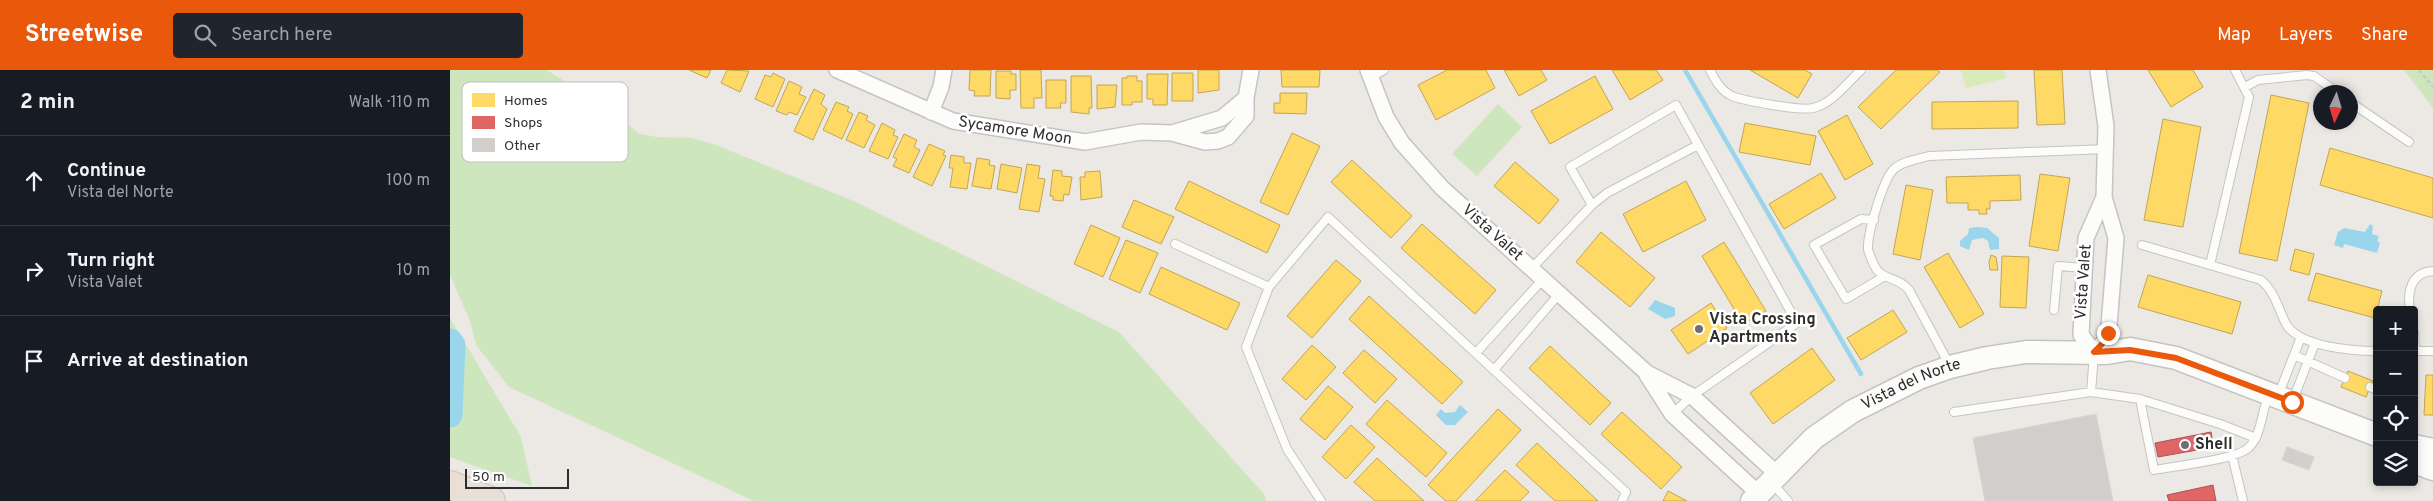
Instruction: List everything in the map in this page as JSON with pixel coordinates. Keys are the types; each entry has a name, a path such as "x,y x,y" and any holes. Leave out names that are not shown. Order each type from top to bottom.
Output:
{"highway":[{"path":"450,485 491,501"}],"street":[{"name":"Sycamore Moon","path":"836,70 931,112 970,125 1085,142 1128,134 1172,133 1222,118 1246,98 1252,70"},
{"path":"931,112 941,87 944,70"},
{"name":"Vista Valet","path":"2098,70 2104,102 2106,149 2104,197 2116,238 2108,338 2100,353 2081,334 2086,238 2104,197"},
{"name":"Vista Valet","path":"1369,74 1386,117 1402,143 1421,166 1647,373 1692,396 1764,487"},
{"name":"Vista del Norte","path":"1764,487 1814,438 1853,411 1887,392 1950,367 1986,358 2026,352 2100,353 2130,350 2176,358 2278,402 2373,447"},
{"name":"Vista Valet","path":"1647,373 1672,414 1764,487"},
{"name":"Vista del Norte","path":"2278,402 2373,434"},
{"path":"2418,447 2433,450"},
{"path":"2418,463 2433,469"}],"lane":[{"path":"1369,74 1384,70"},
{"path":"1710,70 1724,90 1733,96 1793,108 1813,108 1831,99 1861,70"},
{"path":"2210,265 2248,97 2245,87 2235,70"},
{"path":"2245,87 2258,80 2315,73 2329,85"},
{"path":"1592,205 1570,167 1676,105 1797,323 1692,396 1672,414"},
{"path":"2358,107 2409,142"},
{"path":"1476,353 1592,205 1607,193 1698,145"},
{"path":"1950,367 1909,290 1903,282 1885,276 1877,270 1868,249 1884,181 1894,169 1908,161 1929,156 2106,149"},
{"path":"1321,501 1287,449 1246,347 1269,287 1328,217 1626,492 1622,501"},
{"path":"1874,220 1861,219 1814,245 1846,299 1885,276"},
{"path":"1174,244 1269,287"},
{"path":"2142,245 2261,280 2269,288 2287,326 2301,337 2315,343 2373,350"},
{"path":"2054,310 2058,266 2085,268"},
{"path":"2409,306 2408,298 2412,283 2418,276 2433,272"},
{"path":"1494,370 1559,294"},
{"path":"2278,402 2301,337"},
{"path":"2140,399 2154,470 2232,455 2247,449 2256,438 2278,402 2308,362 2315,343"},
{"path":"2418,351 2433,351"},
{"path":"2091,392 2100,353"},
{"path":"2294,355 2345,378"},
{"path":"1954,412 2091,392 2140,399 2220,424 2256,438"},
{"path":"2232,455 2242,501"},
{"path":"1764,487 1788,501"}],"path":[{"path":"2419,70 2433,87"}],"green space":[{"path":"450,70 547,70 566,82 462,82 462,162 628,162 628,124 640,134 657,137 692,138 716,145 856,202 1119,332 1263,493 1267,501 754,501 509,387 476,345 470,321 450,275"},
{"path":"1961,70 2004,70 2006,78 1966,88"},
{"path":"2404,70 2433,70 2433,108"},
{"path":"1498,104 1522,127 1477,176 1452,154"},
{"path":"450,318 521,437 532,486 450,457"}],"water":[{"path":"2370,224 2373,226 2372,234 2379,236 2377,241 2380,243 2377,253 2344,244 2343,248 2334,245 2338,232 2344,228 2365,232"},
{"path":"1969,228 1987,228 1999,238 1999,249 1990,250 1988,241 1983,238 1972,240 1969,250 1960,246 1960,241 1968,234"},
{"path":"1655,300 1675,308 1675,316 1665,319 1648,309"},
{"path":"1460,405 1468,412 1455,425 1446,425 1436,415 1441,409 1445,413 1455,412"}],"building: Homes":[{"path":"689,70 711,70 707,78"},
{"path":"727,70 749,71 740,92 721,83"},
{"path":"970,70 991,70 990,96 974,96 975,91 969,90"},
{"path":"1020,70 1041,70 1042,98 1034,98 1034,108 1021,108"},
{"path":"1198,70 1219,70 1219,90 1198,93"},
{"path":"1281,70 1320,70 1319,87 1282,87"},
{"path":"1447,70 1486,70 1495,88 1436,120 1418,85"},
{"path":"1504,70 1541,70 1547,80 1519,96"},
{"path":"1612,70 1656,70 1663,80 1630,100"},
{"path":"1750,70 1805,70 1812,74 1798,98"},
{"path":"1896,70 1937,70 1940,72 1881,129 1858,107"},
{"path":"2034,70 2062,70 2065,124 2037,125"},
{"path":"2148,70 2193,70 2203,87 2171,107"},
{"path":"996,71 1011,71 1011,74 1016,74 1016,90 1010,90 1010,99 996,98"},
{"path":"773,73 785,79 773,107 755,99 765,75 771,77"},
{"path":"1172,73 1193,73 1193,101 1172,101"},
{"path":"1147,74 1168,74 1167,105 1153,105 1153,99 1147,99"},
{"path":"1071,76 1091,76 1092,108 1089,108 1089,114 1071,112"},
{"path":"1127,76 1137,76 1137,81 1142,81 1142,102 1122,105 1122,78 1127,78"},
{"path":"1595,76 1613,109 1550,144 1531,111"},
{"path":"1046,80 1066,80 1066,103 1060,103 1061,108 1046,108"},
{"path":"789,81 802,87 799,94 806,97 797,115 789,112 787,115 776,111"},
{"path":"1097,85 1117,85 1115,107 1097,109"},
{"path":"814,89 825,95 821,104 827,109 813,140 794,131"},
{"path":"1280,93 1307,93 1306,114 1274,113 1274,103 1280,103"},
{"path":"2271,95 2309,103 2277,261 2239,253"},
{"path":"2018,101 2018,128 1932,129 1932,102"},
{"path":"836,102 849,107 847,111 853,114 842,139 823,130"},
{"path":"859,112 868,116 866,120 875,125 864,148 846,140"},
{"path":"1847,115 1873,164 1845,180 1818,131"},
{"path":"2163,119 2201,127 2183,227 2144,220"},
{"path":"882,123 895,130 893,135 898,137 888,159 869,151"},
{"path":"1745,123 1816,136 1810,165 1739,152"},
{"path":"1292,133 1320,146 1288,215 1260,202"},
{"path":"904,134 917,140 914,147 920,150 909,173 893,166 897,159 893,157"},
{"path":"929,144 945,151 943,155 946,156 932,186 913,177"},
{"path":"2330,148 2433,178 2433,218 2320,185"},
{"path":"951,155 964,157 964,163 971,163 967,189 950,187 953,168 949,168"},
{"path":"977,158 990,160 989,165 995,166 991,189 972,186"},
{"path":"1352,160 1412,216 1391,238 1331,182"},
{"path":"1515,162 1559,200 1539,224 1494,186"},
{"path":"1001,164 1022,168 1017,193 997,189"},
{"path":"1027,164 1040,166 1038,178 1045,179 1039,212 1019,209"},
{"path":"1053,170 1062,171 1062,176 1072,177 1069,195 1064,194 1063,201 1053,200 1053,196 1050,196"},
{"path":"1100,171 1102,197 1081,200 1080,177 1085,177 1085,172"},
{"path":"1821,173 1836,198 1784,229 1769,204"},
{"path":"2040,174 2070,178 2058,251 2029,246"},
{"path":"2020,175 2021,200 1990,201 1990,209 1986,209 1987,214 1979,214 1979,210 1968,210 1968,203 1947,203 1946,177"},
{"path":"1189,181 1280,225 1267,253 1175,209"},
{"path":"1686,181 1706,220 1643,252 1623,214"},
{"path":"1906,185 1933,190 1920,260 1893,254"},
{"path":"1134,200 1174,217 1161,244 1122,227"},
{"path":"1422,224 1496,290 1475,314 1401,248"},
{"path":"1091,225 1120,238 1103,277 1074,264"},
{"path":"1601,232 1655,278 1630,307 1576,262"},
{"path":"1126,240 1158,253 1140,293 1109,279"},
{"path":"1724,242 1766,311 1743,324 1702,256"},
{"path":"2295,249 2314,254 2309,275 2290,270"},
{"path":"1948,253 1984,314 1960,328 1924,267"},
{"path":"1991,255 1996,257 1998,270 1990,270 1989,262"},
{"path":"2002,256 2029,257 2026,308 2000,307"},
{"path":"1336,260 1361,281 1312,338 1287,316"},
{"path":"1161,267 1240,303 1227,330 1149,294"},
{"path":"2316,273 2382,291 2378,306 2373,306 2373,317 2308,300"},
{"path":"2148,275 2241,302 2232,334 2138,307"},
{"path":"1369,296 1463,382 1442,404 1349,319"},
{"name":"Vista Crossing Apartments","path":"1711,303 1727,328 1688,354 1671,330"},
{"path":"1893,310 1907,332 1861,360 1847,338"},
{"path":"1312,345 1336,367 1306,400 1282,379"},
{"path":"1550,346 1611,403 1590,425 1529,368"},
{"path":"1812,348 1835,380 1773,424 1750,393"},
{"path":"1364,350 1397,379 1375,403 1343,373"},
{"path":"2348,371 2373,381 2366,397 2341,387"},
{"path":"2426,375 2433,375 2433,415 2424,415"},
{"path":"1328,386 1353,407 1325,440 1300,419"},
{"path":"1387,400 1447,453 1426,477 1366,424"},
{"path":"1498,409 1521,430 1456,501 1446,501 1428,485"},
{"path":"1622,412 1682,467 1661,489 1601,434"},
{"path":"1351,425 1375,447 1346,479 1322,457"},
{"path":"1537,443 1598,501 1555,501 1516,465"},
{"path":"1377,458 1424,501 1375,501 1354,482"},
{"path":"1505,470 1529,492 1520,501 1475,501"},
{"path":"1668,491 1687,501 1663,501"}],"building: Shops":[{"name":"Shell","path":"2211,432 2214,447 2158,457 2155,443"},
{"path":"2213,485 2216,501 2169,501 2167,495"}],"building: Other":[{"path":"2096,414 2113,501 1985,501 1973,438"},
{"path":"2287,447 2314,457 2309,470 2282,460"}],"waterway":[{"path":"1685,70 1861,374"},
{"path":"450,341 453,345 450,415"}],"place":[{"name":"Vista Crossing Apartments","path":"1699,329"},
{"name":"Shell","path":"2185,445"}],"route":[{"path":"2108,333 2108,338 2094,352 2107,353 2130,350 2176,358 2292,402"}]}
